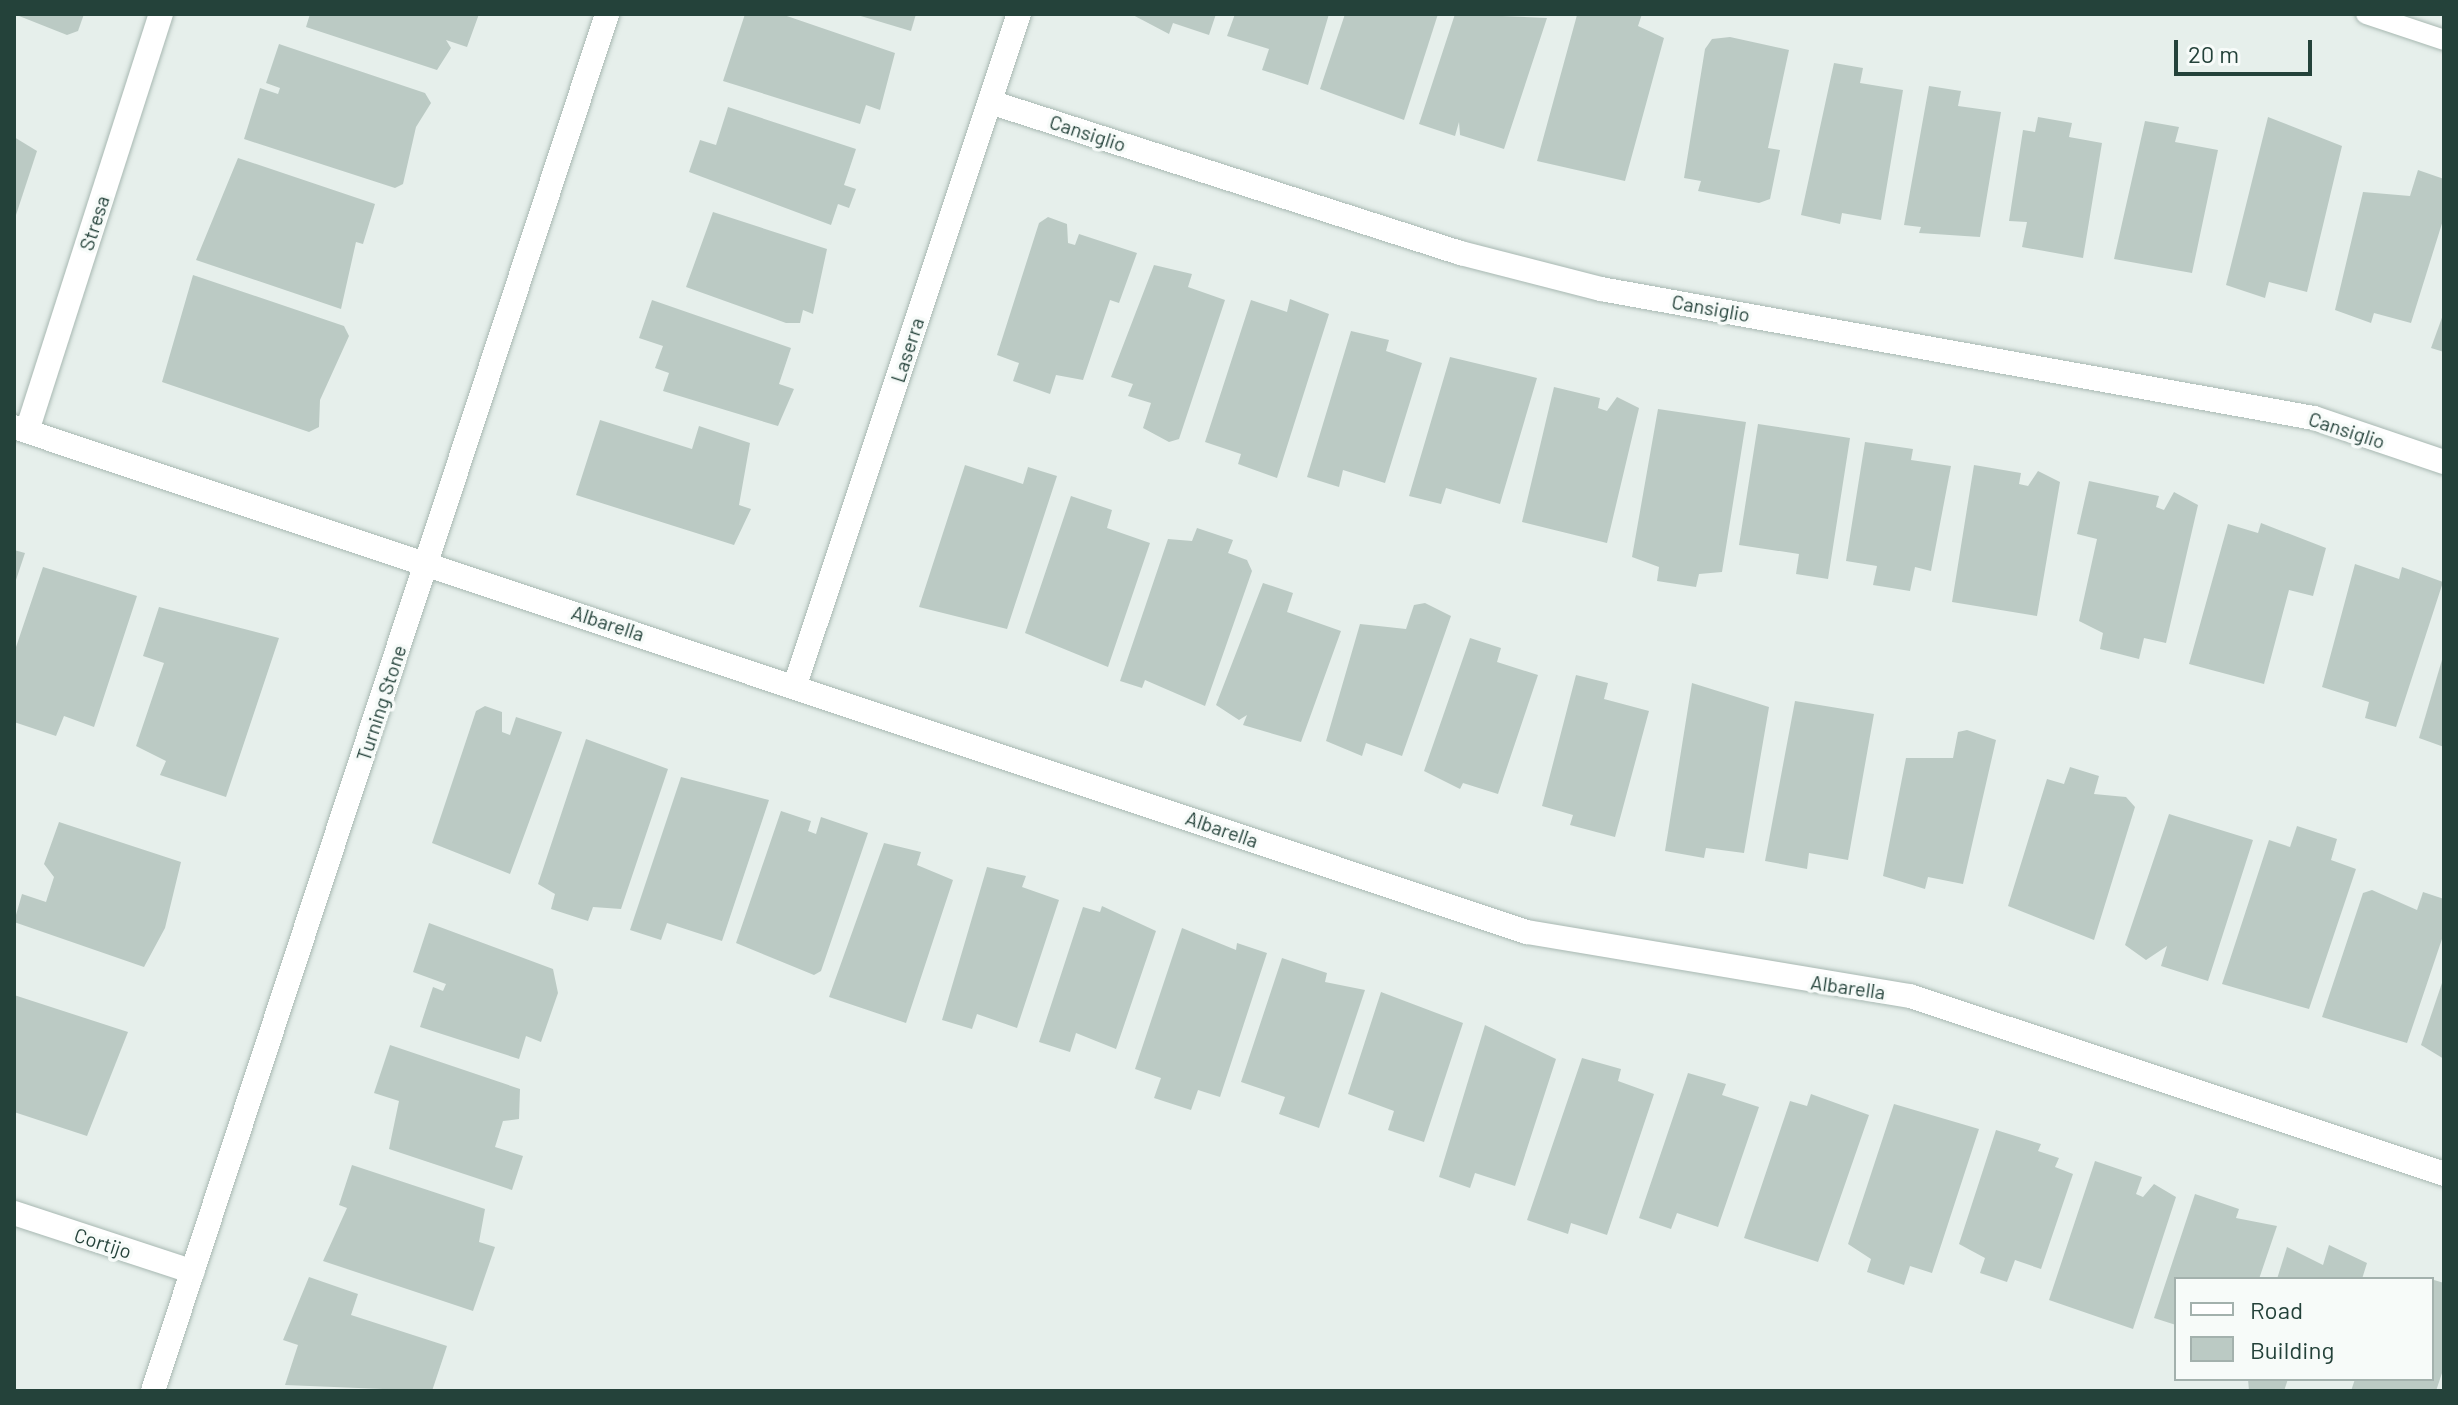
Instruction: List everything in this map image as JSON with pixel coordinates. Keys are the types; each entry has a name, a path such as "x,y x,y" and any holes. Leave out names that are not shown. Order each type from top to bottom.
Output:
{"street":[{"name":"Stresa","path":"20,429 161,14"},
{"name":"Turning Stone","path":"153,1391 607,14"},
{"name":"Laserra","path":"795,685 1019,14"},
{"name":"Cansiglio","path":"990,102 1461,253 1601,289 2271,409 2444,462"},
{"name":"Albarella","path":"20,429 795,685 1527,932 1910,996 2444,1174"},
{"name":"Cortijo","path":"14,1213 193,1272"}],"lane":[{"path":"2366,14 2444,40"}],"building":[{"path":"14,14 84,14 78,31 67,35"},
{"path":"310,14 479,14 467,47 446,40 451,48 437,70 306,27"},
{"path":"745,14 781,14 895,53 880,110 866,105 860,124 723,81"},
{"path":"854,14 916,14 911,31"},
{"path":"1131,14 1216,14 1209,35 1173,23 1169,34"},
{"path":"1235,14 1329,14 1308,85 1262,70 1269,49 1227,36"},
{"path":"1345,14 1438,14 1404,120 1320,89"},
{"path":"1455,14 1547,18 1504,149 1460,135 1459,122 1455,136 1419,124"},
{"path":"1642,14 1638,26 1664,38 1625,181 1537,161 1577,15"},
{"path":"1730,37 1789,50 1768,148 1780,150 1770,199 1759,203 1698,191 1701,181 1684,178 1705,49 1712,39"},
{"path":"279,44 425,93 431,103 416,127 403,184 395,188 244,139 260,88 278,94 280,88 266,83"},
{"path":"1834,63 1863,68 1860,83 1903,90 1881,220 1842,213 1840,224 1801,215"},
{"path":"1929,86 1961,91 1958,106 2001,112 1980,237 1919,233 1921,227 1904,225"},
{"path":"728,107 856,149 844,185 856,189 849,208 838,204 831,225 689,172 700,140 716,145"},
{"path":"2038,117 2072,123 2069,137 2102,143 2083,258 2022,247 2027,222 2009,221 2023,130 2035,132"},
{"path":"2268,117 2342,146 2307,292 2269,282 2265,298 2226,285"},
{"path":"2145,121 2179,127 2175,142 2218,150 2192,273 2114,259"},
{"path":"14,137 37,151 15,218 14,218"},
{"path":"238,158 375,204 363,244 356,242 341,309 196,260"},
{"path":"2418,170 2444,179 2444,217 2411,323 2374,313 2371,323 2335,310 2363,192 2410,196"},
{"path":"713,212 827,249 813,314 803,310 800,323 786,323 686,287"},
{"path":"1048,217 1067,224 1068,243 1075,245 1079,234 1137,253 1119,303 1110,300 1083,380 1056,375 1050,394 1013,381 1019,363 997,355 1039,223"},
{"path":"1154,265 1192,274 1188,287 1225,300 1179,439 1169,442 1143,428 1151,403 1128,396 1133,384 1111,377"},
{"path":"193,275 344,326 349,336 320,400 319,427 309,432 162,382"},
{"path":"1290,299 1329,314 1277,478 1238,464 1241,454 1205,442 1251,300 1287,312"},
{"path":"652,300 791,348 779,384 794,389 778,426 663,391 669,373 655,368 663,346 639,338"},
{"path":"2444,312 2444,352 2431,348"},
{"path":"1351,331 1389,340 1386,351 1422,363 1385,483 1343,470 1339,487 1307,477"},
{"path":"1450,357 1537,378 1500,504 1446,488 1441,504 1409,496"},
{"path":"1554,387 1600,398 1598,408 1607,411 1617,397 1639,408 1607,543 1522,522"},
{"path":"1658,409 1746,422 1722,572 1699,574 1696,587 1657,581 1659,567 1632,557"},
{"path":"600,420 692,449 699,426 750,443 739,505 751,509 734,545 576,495"},
{"path":"1758,424 1850,438 1828,579 1796,574 1799,554 1739,545"},
{"path":"1865,442 1913,449 1911,460 1951,466 1931,571 1915,567 1910,591 1873,585 1877,566 1846,561"},
{"path":"965,465 1023,484 1028,467 1057,476 1007,629 919,607"},
{"path":"1974,465 2021,473 2019,484 2028,486 2038,471 2060,482 2037,616 1952,602"},
{"path":"2089,481 2159,496 2156,507 2164,510 2174,492 2198,505 2166,643 2144,638 2139,659 2100,649 2103,633 2079,621 2097,539 2077,534"},
{"path":"1071,496 1112,510 1107,528 1150,543 1108,667 1025,633"},
{"path":"2261,523 2326,548 2313,596 2289,590 2264,684 2189,664 2228,524 2258,533"},
{"path":"1197,528 1233,540 1228,553 1247,560 1252,571 1205,706 1145,680 1142,688 1120,681 1168,539 1192,541"},
{"path":"14,550 25,553 15,583 14,583"},
{"path":"2355,564 2399,579 2402,567 2443,582 2396,727 2365,718 2369,702 2322,687"},
{"path":"43,567 137,596 94,727 64,716 56,736 14,722 14,653"},
{"path":"1263,583 1293,593 1287,612 1341,631 1301,742 1243,725 1247,715 1239,720 1216,705"},
{"path":"1425,603 1451,616 1402,756 1366,743 1362,756 1326,741 1360,624 1406,629 1414,605"},
{"path":"159,607 279,638 226,797 160,775 166,761 136,746 164,663 143,656"},
{"path":"1470,638 1501,648 1497,662 1538,675 1498,794 1463,783 1460,789 1424,771"},
{"path":"2444,653 2444,747 2419,738"},
{"path":"1576,675 1608,683 1604,699 1649,711 1615,837 1570,825 1573,815 1542,806"},
{"path":"1692,683 1769,707 1744,853 1706,848 1704,858 1665,851"},
{"path":"1795,701 1874,714 1848,860 1809,853 1807,869 1765,861"},
{"path":"485,706 502,712 502,732 510,735 516,717 562,732 510,874 432,843 476,711"},
{"path":"1967,730 1996,740 1963,884 1928,877 1925,889 1883,876 1906,758 1953,758 1958,732"},
{"path":"586,739 668,769 621,909 593,907 588,921 551,909 555,894 538,884"},
{"path":"2070,767 2099,776 2094,794 2126,797 2135,807 2094,940 2008,906 2047,779 2064,784"},
{"path":"681,777 769,800 722,941 667,923 661,940 630,930"},
{"path":"781,811 811,821 808,831 816,834 821,817 868,833 821,971 814,975 736,943"},
{"path":"2169,814 2253,840 2208,981 2161,966 2167,946 2146,960 2125,945"},
{"path":"59,822 181,862 165,928 144,967 14,922 22,894 46,902 54,877 44,864"},
{"path":"2297,826 2337,839 2331,860 2356,869 2309,1009 2222,984 2269,840 2290,847"},
{"path":"884,843 921,852 917,865 953,880 906,1023 829,997"},
{"path":"987,867 1026,876 1022,887 1059,900 1017,1028 977,1014 972,1029 942,1020"},
{"path":"2372,890 2417,910 2423,892 2444,899 2444,933 2407,1043 2322,1017 2363,893"},
{"path":"1102,906 1156,931 1116,1049 1076,1033 1070,1052 1039,1042 1083,907 1100,912"},
{"path":"429,923 553,969 558,993 541,1042 526,1036 519,1059 420,1027 433,987 443,991 446,984 413,972"},
{"path":"1182,928 1236,950 1237,943 1267,953 1220,1097 1198,1090 1191,1110 1154,1098 1161,1078 1135,1069"},
{"path":"1282,958 1327,973 1325,982 1365,990 1319,1128 1279,1114 1285,1097 1241,1082"},
{"path":"2444,980 2444,1059 2421,1045"},
{"path":"1381,992 1463,1023 1424,1142 1388,1130 1394,1111 1348,1094"},
{"path":"14,995 128,1032 87,1136 14,1112"},
{"path":"1485,1025 1556,1059 1515,1186 1475,1173 1470,1188 1439,1177"},
{"path":"390,1045 520,1089 519,1119 503,1121 495,1147 523,1156 512,1190 389,1149 399,1101 374,1093"},
{"path":"1582,1058 1621,1069 1618,1081 1654,1094 1607,1235 1571,1223 1568,1234 1527,1220"},
{"path":"1688,1073 1726,1084 1722,1095 1759,1107 1718,1227 1677,1213 1671,1229 1639,1218"},
{"path":"1811,1094 1869,1115 1818,1262 1744,1238 1790,1101 1807,1106"},
{"path":"1894,1104 1979,1129 1932,1273 1910,1266 1904,1285 1867,1272 1871,1259 1848,1244"},
{"path":"1996,1130 2041,1144 2038,1151 2059,1158 2055,1167 2073,1174 2041,1269 2015,1260 2007,1282 1980,1273 1985,1258 1959,1244"},
{"path":"2095,1161 2142,1177 2136,1194 2143,1197 2154,1184 2176,1197 2133,1329 2049,1300"},
{"path":"352,1165 485,1209 479,1242 495,1247 473,1311 323,1261 347,1208 339,1205"},
{"path":"2195,1194 2239,1209 2236,1218 2277,1226 2260,1277 2174,1277 2174,1324 2154,1318"},
{"path":"2329,1245 2367,1263 2363,1277 2278,1277 2287,1247 2323,1265"},
{"path":"309,1277 358,1294 351,1315 447,1346 432,1391 285,1385 298,1345 283,1340"},
{"path":"2434,1280 2444,1283 2444,1367 2436,1391 2351,1391 2354,1381 2434,1381"},
{"path":"2248,1381 2287,1381 2284,1391 2249,1391"}]}
